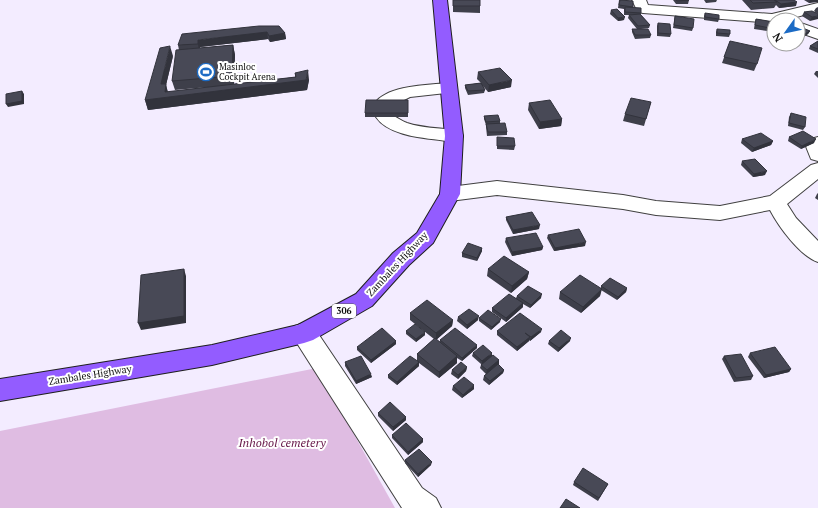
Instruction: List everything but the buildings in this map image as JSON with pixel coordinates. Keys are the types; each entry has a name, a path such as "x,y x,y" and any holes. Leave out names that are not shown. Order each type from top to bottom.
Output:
{"main road":[{"name":"Zambales Highway","path":"0,390 212,356 304,333 364,300 401,259 425,238 450,194 454,136 440,0"}],"street":[{"path":"639,0 643,9 766,18"},
{"path":"800,12 818,7"},
{"path":"806,30 818,34"},
{"path":"449,88 404,93 392,97 385,110 392,124 407,129 454,136"},
{"path":"818,143 814,144 818,155"},
{"path":"450,194 497,188 624,202 656,208 720,213 776,202 818,169"},
{"path":"776,202 788,223 818,254"},
{"path":"788,223 818,241"},
{"path":"304,333 412,498 426,508"}],"green space":[{"name":"Inhobol cemetery","path":"317,368 395,508 0,508 0,431"}],"place":[{"name":"Masinloc Cockpit Arena","path":"206,72"}]}
